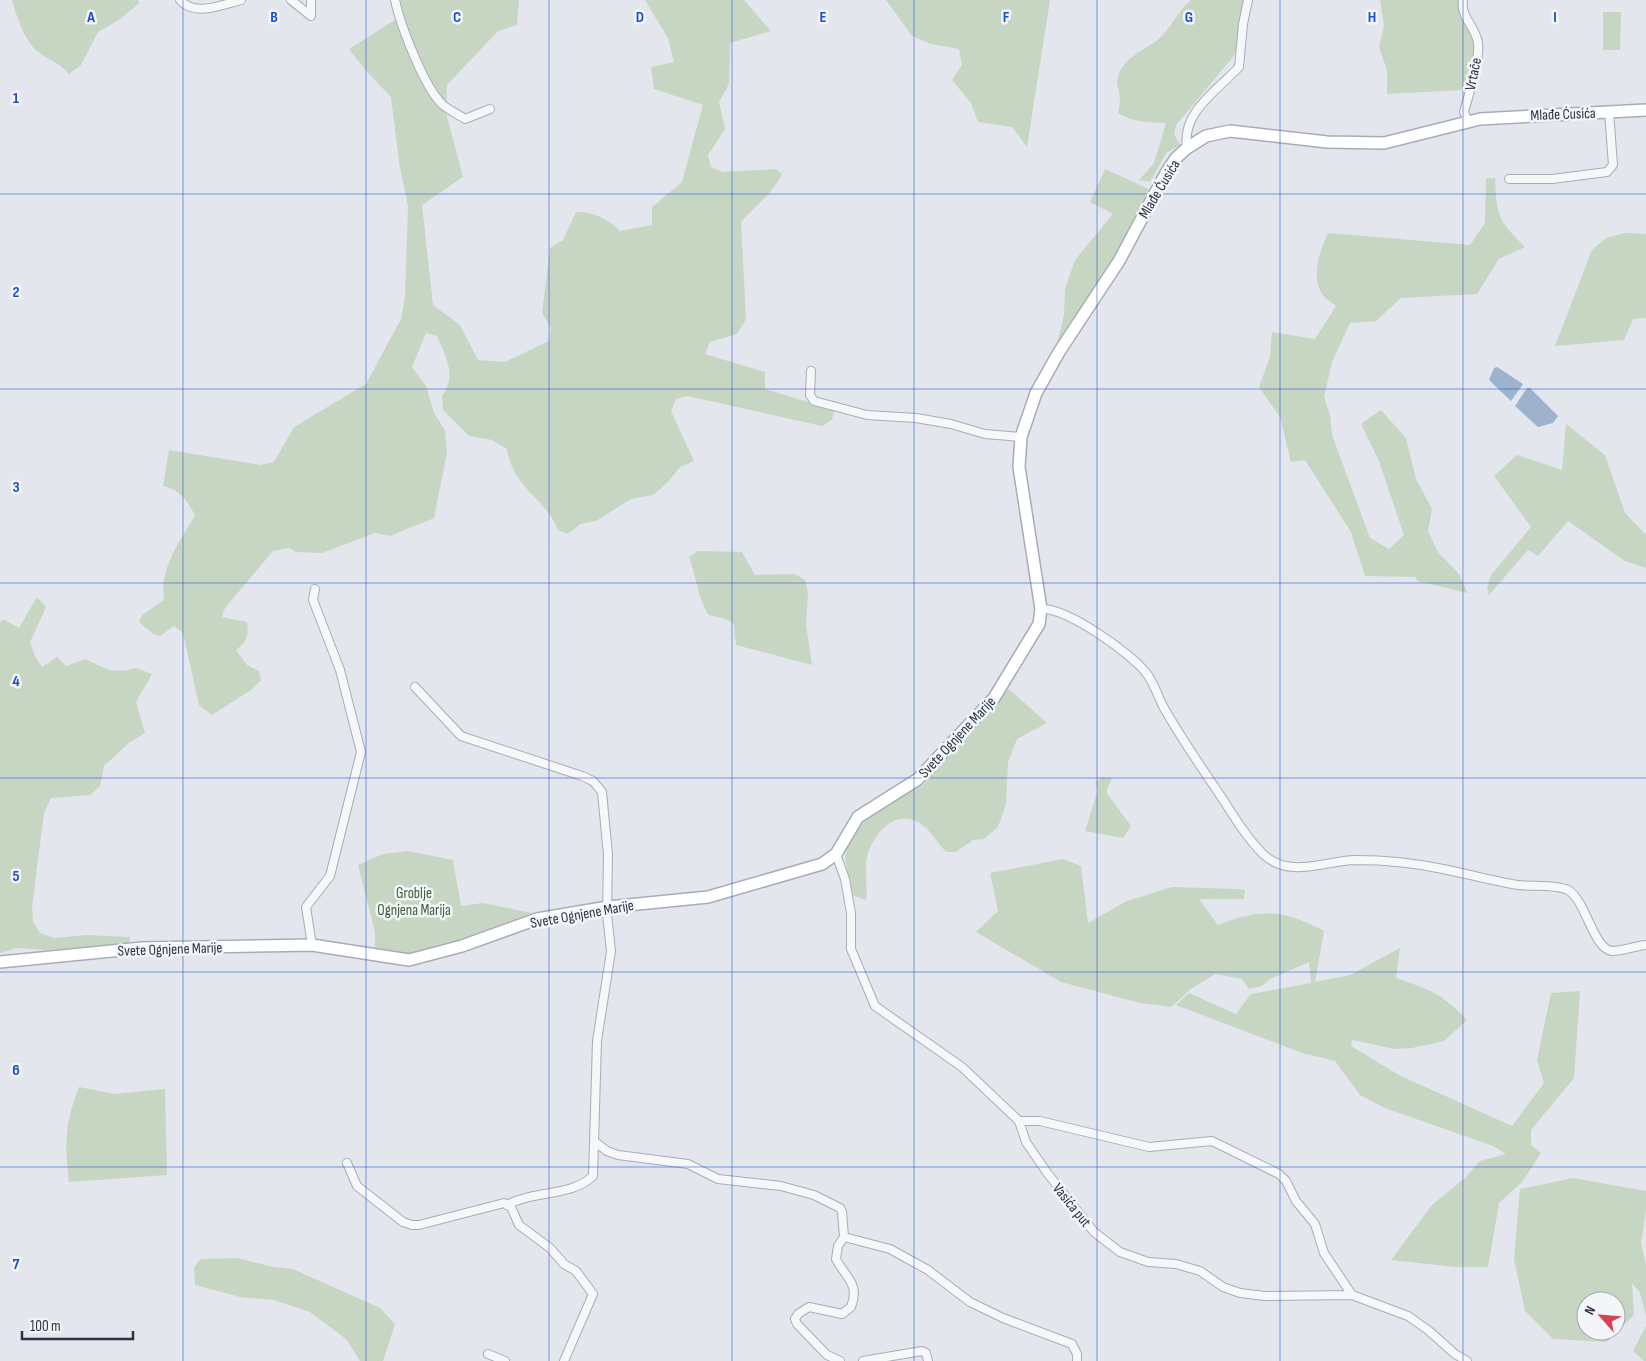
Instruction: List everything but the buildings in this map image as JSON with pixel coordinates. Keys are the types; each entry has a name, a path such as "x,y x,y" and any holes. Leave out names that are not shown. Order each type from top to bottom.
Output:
{"street":[{"path":"180,0 186,7 195,10 241,0"},
{"path":"290,0 311,16 311,0"},
{"path":"395,0 399,20 428,83 442,104 465,118 490,109"},
{"path":"1187,148 1186,131 1198,107 1239,67 1243,24 1248,0"},
{"name":"Vrtače","path":"1462,0 1463,12 1478,42 1478,55 1464,112 1468,121"},
{"name":"Mlađe Ćusića","path":"1041,609 1019,468 1021,436 1036,393 1059,352 1119,262 1166,173 1176,158 1187,148 1206,136 1230,131 1327,142 1384,143 1468,121 1491,117 1646,110"},
{"path":"1510,179 1552,178 1607,172 1613,165 1609,112"},
{"path":"812,371 810,395 814,401 867,414 916,418 951,424 985,434 1021,436"},
{"path":"312,945 306,907 330,876 361,752 340,670 313,600 315,589"},
{"path":"1041,609 1049,608 1084,624 1132,659 1147,674 1163,707 1243,830 1264,855 1280,866 1295,868 1354,860 1404,864 1442,869 1520,885 1564,889 1572,893 1590,920 1598,940 1608,950 1614,951 1646,945"},
{"name":"Svete Ognjene Marije","path":"0,962 142,948 312,945 409,960 462,946 537,919 608,907 708,898 808,870 836,854 858,817 918,780 994,698 1040,624 1041,609"},
{"path":"415,687 461,736 582,776 598,786 602,792 608,855 607,914 611,951 597,1041 595,1168 593,1176 581,1185 524,1197 508,1205"},
{"name":"Vasića put","path":"836,854 845,880 851,912 851,949 876,1006 962,1067 1019,1121 1026,1142 1048,1174 1094,1232 1120,1252 1148,1262 1176,1264 1200,1271 1223,1287 1240,1294 1274,1296 1352,1295 1408,1316 1428,1330 1455,1354 1467,1361"},
{"path":"1019,1121 1040,1121 1149,1147 1212,1141 1230,1148 1279,1174 1286,1180 1296,1200 1315,1224 1324,1253 1352,1295"},
{"path":"595,1142 607,1151 618,1155 688,1164 718,1179 781,1186 814,1196 840,1208 844,1237 838,1246 836,1259 854,1286 855,1292 851,1307 842,1314 809,1307 798,1314 795,1319 797,1324 827,1355 840,1361"},
{"path":"347,1163 357,1186 403,1222 420,1225 504,1203 511,1207 519,1225 550,1248 564,1264 576,1271 593,1294 564,1361"},
{"path":"844,1237 890,1249 928,1270 970,1302 1003,1318 1072,1344 1077,1354 1077,1361"},
{"path":"863,1361 922,1351 926,1352 928,1361"},
{"path":"488,1354 505,1361"}],"green space":[{"path":"12,0 138,0 139,3 119,20 98,32 81,65 69,74 58,64 35,49 30,43 19,21"},
{"path":"399,0 519,0 517,25 498,31 447,85 446,113 463,177 422,205 433,305 460,325 478,360 505,362 549,341 551,328 542,313 550,248 563,240 576,212 589,213 600,217 620,231 652,225 652,207 682,182 703,105 654,89 651,67 674,62 668,38 645,0 744,0 771,31 730,43 729,84 719,102 725,129 708,155 711,167 723,172 776,169 782,174 769,193 741,222 746,319 737,334 710,342 705,354 765,372 765,389 834,410 832,420 822,426 687,396 676,399 671,411 694,461 680,467 668,482 653,495 631,499 596,521 580,524 568,534 558,530 545,509 522,484 510,463 507,449 492,440 469,436 443,410 442,396 449,381 448,366 437,336 426,333 412,367 426,386 434,413 445,430 447,453 434,518 390,536 375,533 322,553 296,552 289,548 273,551 225,608 222,617 247,622 248,631 246,638 243,644 236,650 247,665 259,671 261,680 251,690 212,715 199,705 183,633 174,626 160,636 153,634 139,622 142,615 164,600 163,588 168,566 177,545 195,515 179,493 163,486 169,450 260,465 274,462 294,427 366,384 401,319 405,297 408,206 400,168 391,97 368,73 349,49 401,16"},
{"path":"886,0 1050,0 1027,147 1012,127 978,122 971,103 952,80 962,65 959,49 931,44 912,36"},
{"path":"1191,0 1245,0 1237,48 1233,57 1176,125 1174,134 1180,145 1166,153 1150,182 1139,180 1154,163 1166,123 1136,120 1118,113 1120,97 1117,82 1119,73 1129,60 1162,36"},
{"path":"1380,0 1458,0 1460,13 1472,35 1475,47 1463,90 1387,94 1387,70 1379,47 1384,26"},
{"path":"1603,12 1621,12 1620,50 1603,50"},
{"path":"1105,169 1149,189 1117,258 1058,347 1057,343 1064,315 1065,289 1075,260 1113,214 1090,202"},
{"path":"1495,178 1500,216 1509,230 1525,247 1499,259 1477,294 1401,298 1376,321 1350,323 1332,362 1324,397 1330,415 1332,435 1370,538 1389,549 1404,535 1379,461 1361,424 1381,410 1406,438 1416,479 1432,509 1428,531 1438,552 1459,574 1468,593 1417,581 1416,577 1365,576 1351,532 1305,460 1291,462 1280,417 1259,387 1270,357 1272,332 1315,339 1336,306 1323,295 1317,280 1319,256 1328,233 1470,245 1485,223 1486,179"},
{"path":"1625,233 1646,234 1646,318 1633,319 1624,340 1555,346 1592,250 1606,238"},
{"path":"1566,424 1605,455 1625,513 1646,535 1646,568 1625,561 1568,521 1538,556 1528,550 1489,595 1487,589 1491,575 1531,527 1494,476 1517,455 1562,470"},
{"path":"698,551 742,552 755,575 795,574 805,580 808,593 806,625 812,665 736,645 734,624 725,619 709,615 702,601 689,557"},
{"path":"37,597 46,607 30,642 35,656 42,667 57,657 66,666 85,659 109,670 124,671 136,668 152,674 136,702 145,733 130,742 104,766 100,786 90,795 51,798 44,813 32,907 33,922 40,933 55,938 86,935 130,937 129,944 46,950 16,948 0,953 0,623 3,619 19,628"},
{"path":"1009,689 1047,723 1017,739 1008,762 1006,804 998,827 984,839 973,840 956,852 946,852 931,833 920,823 911,819 894,821 880,832 870,848 866,862 866,900 852,895 845,857 847,848 859,828 870,815 924,784 982,715"},
{"path":"1102,777 1112,778 1106,792 1131,826 1123,838 1085,831 1098,790 1095,783"},
{"name":"Groblje Ognjena Marija","path":"408,851 453,860 461,906 483,903 532,913 529,917 427,952 403,954 375,949 375,932 358,865 383,854"},
{"path":"1063,859 1081,866 1088,923 1127,901 1172,887 1238,889 1245,890 1244,899 1199,899 1218,925 1233,919 1271,913 1296,918 1324,931 1315,982 1350,975 1400,948 1396,978 1435,993 1467,1020 1444,1041 1412,1048 1395,1049 1352,1040 1351,1046 1399,1075 1512,1126 1544,1083 1537,1060 1551,993 1580,991 1574,1078 1531,1130 1531,1145 1541,1153 1522,1182 1499,1203 1488,1267 1455,1267 1391,1260 1432,1205 1465,1178 1480,1161 1506,1154 1493,1146 1385,1108 1360,1095 1335,1061 1302,1053 1176,1005 1189,993 1236,1014 1251,994 1311,983 1309,962 1270,979 1262,986 1249,989 1242,979 1215,974 1191,989 1171,1007 1140,1003 1061,982 976,932 998,911 990,873"},
{"path":"79,1087 115,1094 165,1089 167,1175 69,1182 67,1156 68,1124"},
{"path":"1573,1178 1646,1191 1646,1210 1641,1243 1646,1265 1646,1316 1640,1293 1632,1283 1634,1315 1626,1323 1626,1291 1576,1291 1576,1340 1553,1339 1525,1311 1514,1259 1520,1189"},
{"path":"238,1258 273,1267 293,1269 380,1308 395,1324 383,1361 360,1361 346,1339 310,1312 274,1300 240,1297 195,1285 194,1268 200,1259"},
{"path":"1646,1326 1646,1361 1644,1361 1633,1351"}],"water":[{"path":"1497,367 1523,384 1511,401 1489,380 1494,368"},
{"path":"1527,388 1530,388 1558,416 1553,423 1538,427 1515,406"}]}
